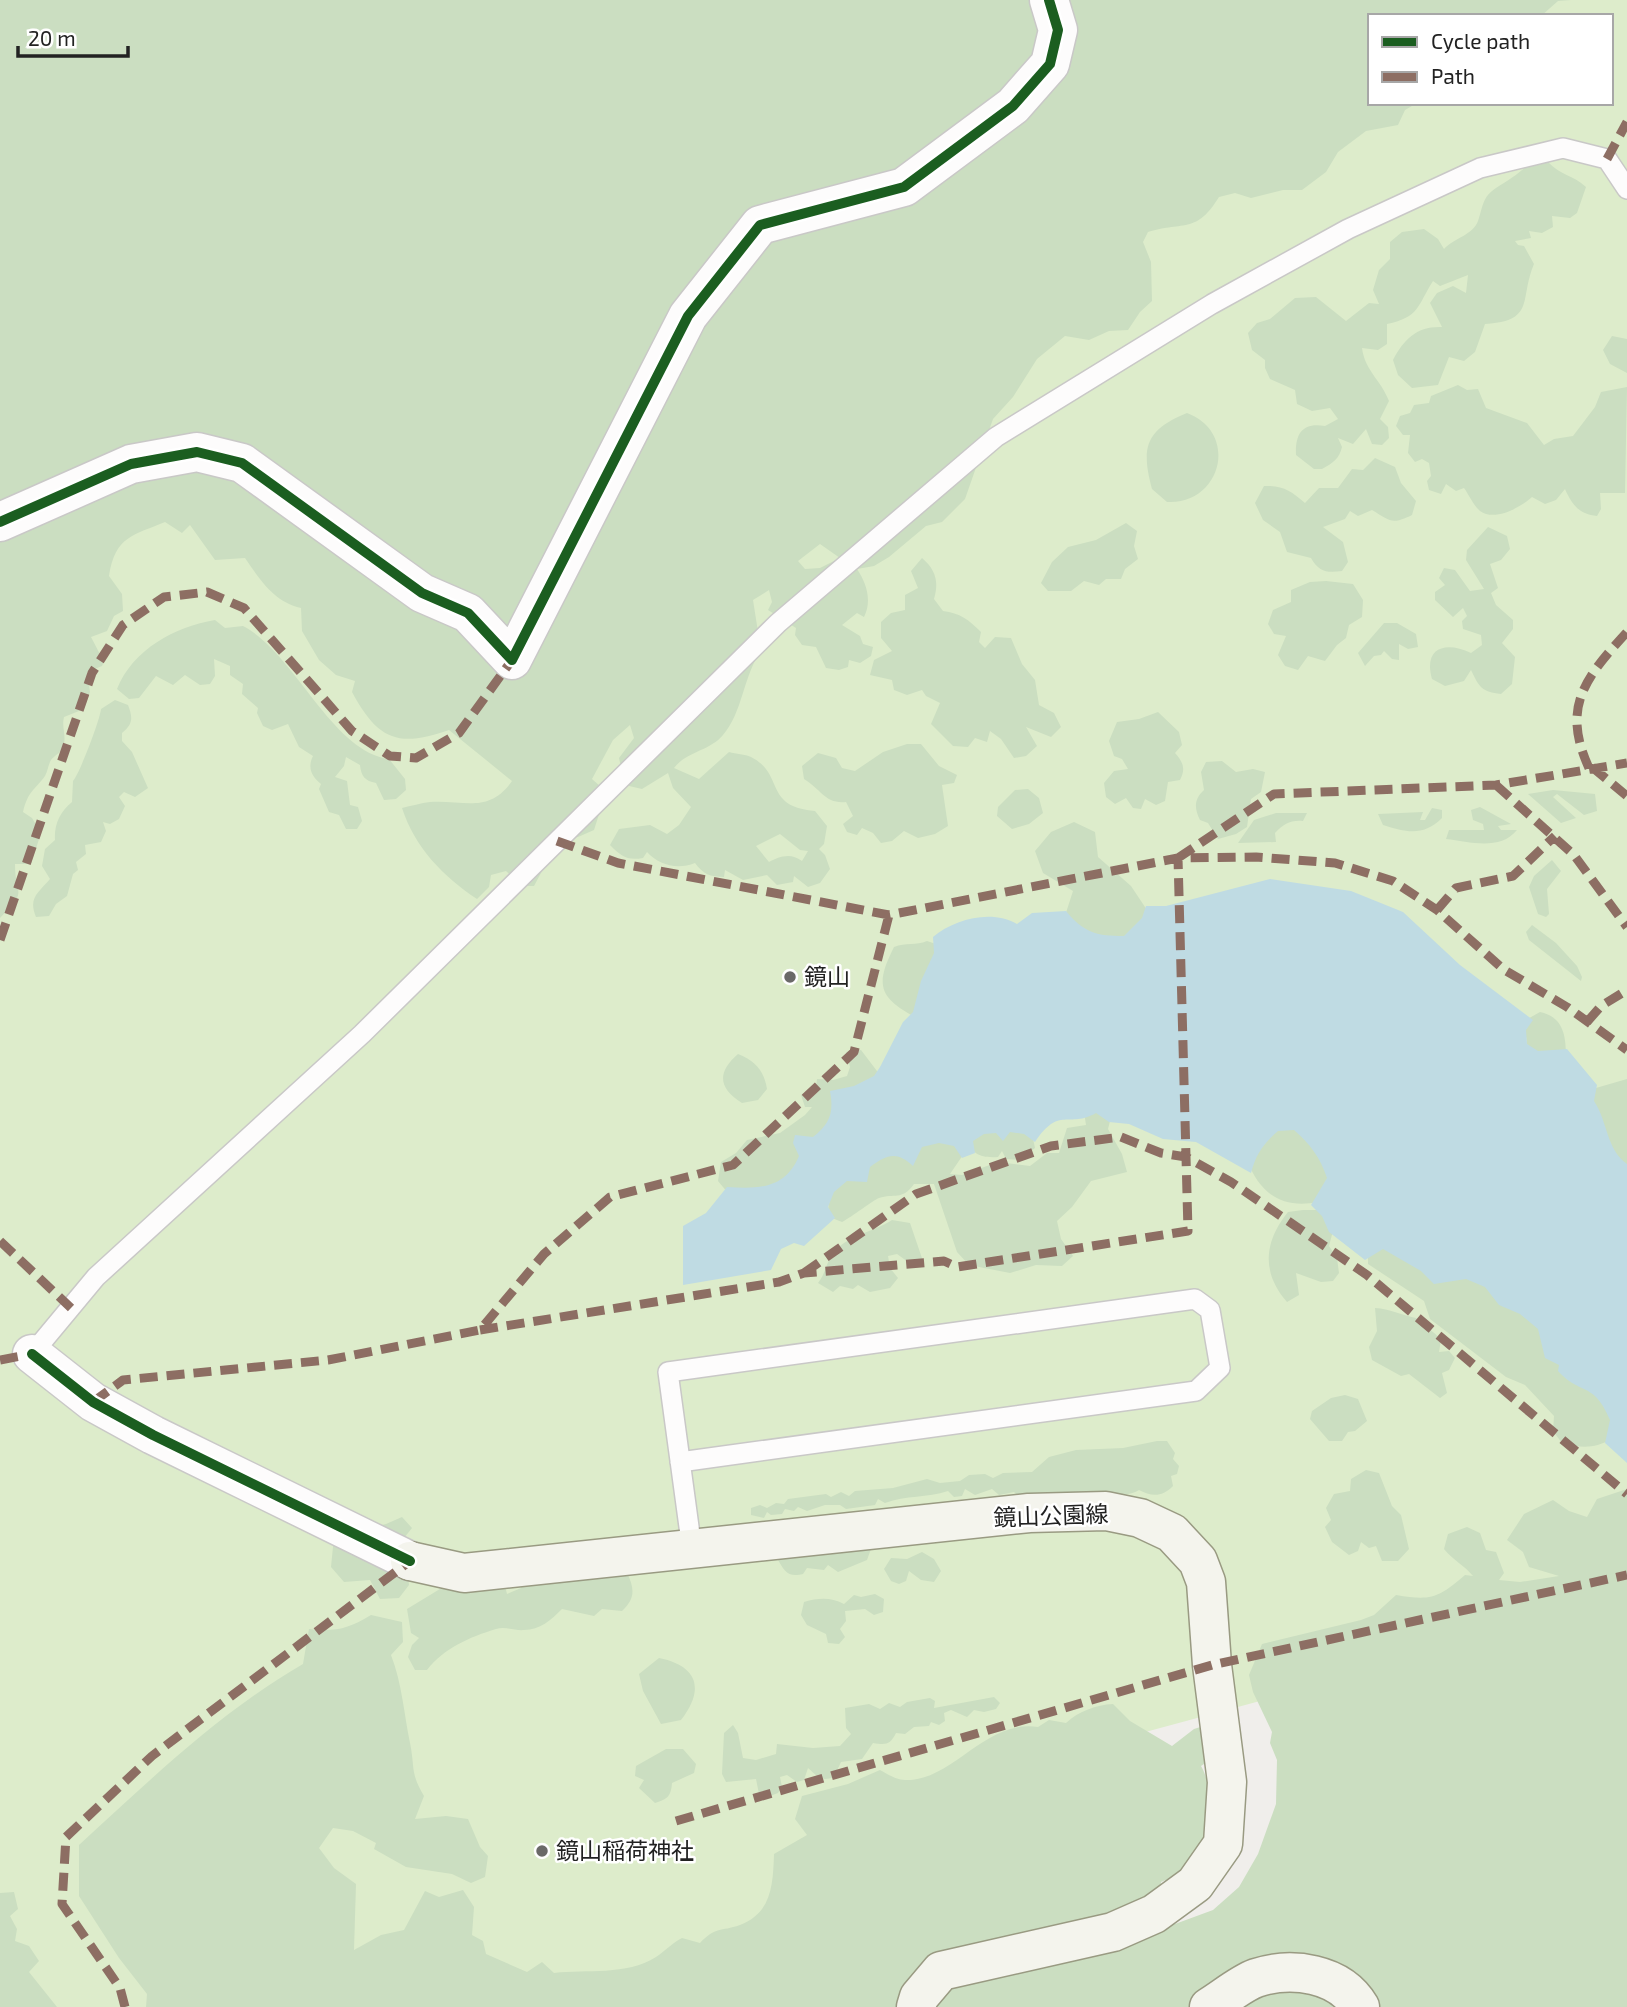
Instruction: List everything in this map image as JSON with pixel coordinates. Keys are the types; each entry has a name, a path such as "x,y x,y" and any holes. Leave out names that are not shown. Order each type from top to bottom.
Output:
{"main road":[{"name":"鏡山公園線","path":"410,1562 464,1573 1029,1513 1106,1511 1140,1518 1172,1533 1199,1561 1206,1582 1212,1665 1227,1782 1223,1844 1195,1884 1154,1914 1113,1931 941,1971 919,1997 916,2007"},
{"path":"1209,2007 1255,1979 1280,1973 1305,1973 1331,1980 1353,1994 1360,2007"}],"street":[{"path":"0,522 131,464 197,452 242,463 422,593 468,613 512,660 688,316 760,225 904,187 1013,106 1050,64 1058,30 1049,0"},
{"path":"32,1354 93,1402 153,1435 410,1562"}],"lane":[{"path":"32,1354 96,1277 362,1034 778,623 996,437 1235,292 1348,229 1480,168 1563,148 1607,159 1627,189"},
{"path":"680,1462 1196,1391 1220,1368 1210,1310 1195,1299 667,1372 692,1549"}],"green space":[{"path":"0,0 1571,0 1558,1 1543,14 1368,14 1368,105 1414,105 1405,110 1398,125 1366,131 1338,152 1326,172 1302,190 1283,190 1251,198 1235,193 1219,197 1211,209 1196,221 1148,232 1143,242 1151,262 1152,301 1140,312 1128,330 1109,331 1089,340 1065,336 1037,359 1013,397 993,419 965,499 942,522 926,526 889,557 874,566 857,569 867,593 868,605 864,617 857,613 842,625 860,636 863,644 873,647 871,656 860,663 849,660 848,667 839,670 826,668 816,647 802,645 795,635 796,628 768,610 772,602 769,590 753,600 761,651 750,671 735,716 718,740 685,758 674,768 699,779 729,752 749,756 761,764 781,797 799,808 815,811 827,826 824,844 819,849 825,855 830,869 820,883 808,887 794,876 793,882 777,885 767,875 743,880 725,870 724,877 715,876 707,874 695,863 675,866 663,863 647,852 643,858 633,859 618,852 610,845 619,829 650,825 667,834 679,825 691,807 673,788 668,773 642,789 625,785 619,758 634,738 630,725 613,740 592,779 601,787 601,808 594,830 578,837 544,842 542,871 534,886 522,886 506,871 491,875 489,887 477,899 442,871 422,848 402,808 430,802 485,802 503,791 512,781 449,730 431,736 403,739 381,730 371,721 352,692 355,681 336,675 319,660 302,631 301,608 275,595 245,558 215,560 190,525 182,533 165,522 128,539 121,545 112,563 109,576 122,594 123,611 114,616 107,631 91,637 104,662 102,666 87,672 90,692 84,709 64,717 62,749 51,760 45,776 27,800 23,812 32,818 41,833 31,864 15,864 18,892 15,902 0,918","holes":["820,544 840,558 820,568 805,569 798,561","780,834 800,850 808,851 802,861 789,856 769,862 756,846"]},
{"path":"1453,0 1627,0 1627,1645 1412,1660 831,1817 780,1962 626,2007 0,2007 0,742 63,531 1143,148 1368,103 1613,105 1613,14 1436,14"},
{"path":"1531,161 1548,162 1586,187 1577,213 1570,218 1552,216 1553,227 1542,233 1529,231 1531,238 1515,241 1524,246 1534,264 1519,313 1501,322 1485,324 1475,352 1464,361 1449,357 1438,385 1412,388 1398,375 1393,360 1412,335 1425,329 1442,327 1430,303 1437,293 1453,286 1466,293 1468,275 1440,286 1433,281 1412,314 1387,324 1387,344 1378,350 1362,348 1366,363 1389,401 1380,419 1388,427 1389,438 1382,445 1372,444 1366,429 1353,444 1338,438 1342,447 1337,458 1322,469 1314,469 1296,455 1299,435 1306,428 1325,426 1338,419 1330,408 1312,411 1297,404 1295,390 1270,379 1265,360 1252,350 1248,333 1257,323 1270,319 1295,298 1316,297 1346,321 1369,303 1379,304 1373,290 1379,270 1390,259 1390,242 1402,232 1424,229 1438,239 1444,249 1476,226 1491,191"},
{"path":"1612,336 1627,339 1627,373 1610,364 1603,350"},
{"path":"1458,385 1467,390 1478,389 1486,408 1527,423 1544,445 1554,439 1573,436 1595,407 1601,392 1627,387 1625,493 1600,493 1601,509 1597,516 1577,508 1565,489 1556,500 1545,504 1532,497 1515,509 1493,515 1480,511 1464,488 1456,491 1446,484 1441,494 1429,490 1429,463 1422,459 1415,462 1408,453 1410,435 1403,435 1396,426 1400,416 1410,413 1414,405 1429,403 1431,396"},
{"path":"1187,413 1204,423 1214,436 1218,451 1217,466 1211,480 1200,492 1186,500 1167,502 1152,489 1147,451 1162,426"},
{"path":"1375,458 1395,467 1401,483 1416,501 1412,515 1395,521 1372,510 1358,516 1350,511 1345,519 1323,527 1343,542 1348,562 1342,571 1324,570 1311,558 1287,552 1280,532 1263,520 1255,503 1264,486 1286,490 1305,503 1319,488 1338,488 1352,469 1363,470"},
{"path":"1126,523 1137,531 1134,546 1138,559 1125,569 1121,579 1106,579 1099,585 1084,581 1071,591 1048,591 1041,583 1052,562 1068,547 1096,540"},
{"path":"1488,527 1507,536 1510,549 1501,560 1490,564 1498,588 1491,593 1496,605 1513,620 1513,629 1502,643 1515,657 1512,684 1501,694 1482,688 1471,670 1464,681 1445,686 1432,679 1430,668 1434,654 1439,650 1453,648 1471,653 1482,645 1481,635 1463,629 1462,621 1467,616 1463,608 1453,617 1435,600 1435,592 1445,585 1439,578 1444,568 1455,570 1470,591 1484,589 1466,560 1467,550"},
{"path":"922,558 933,572 936,582 934,599 943,611 959,615 972,624 981,632 979,642 985,648 995,637 1011,638 1022,664 1035,680 1039,705 1054,713 1061,727 1051,737 1026,727 1037,746 1026,756 1014,758 1001,739 990,731 987,742 975,738 968,747 953,746 931,724 940,703 926,696 922,690 907,695 894,690 892,680 870,675 874,660 892,651 881,638 881,622 891,613 905,610 905,595 918,588 911,571"},
{"path":"1310,582 1353,584 1363,600 1362,617 1349,625 1346,638 1325,661 1308,656 1298,670 1285,666 1278,655 1286,636 1274,634 1268,624 1273,610 1291,602 1291,590"},
{"path":"215,620 225,628 243,626 262,639 349,739 368,752 389,759 405,779 406,790 396,799 384,800 376,783 366,779 360,765 346,757 344,766 335,777 347,781 350,805 358,807 362,821 357,829 346,829 339,815 329,812 319,789 321,784 311,772 313,756 299,747 288,724 272,730 263,726 257,713 258,708 242,694 243,684 230,675 230,666 214,659 215,676 210,684 200,685 185,675 173,685 156,676 139,698 129,699 117,689 133,662 144,651 171,634"},
{"path":"1384,623 1397,623 1416,634 1418,647 1408,649 1399,644 1399,660 1392,659 1384,651 1381,655 1374,656 1365,666 1358,653"},
{"path":"115,700 128,705 131,720 122,733 122,741 132,752 148,788 135,797 124,792 119,797 125,806 119,819 110,824 103,822 106,831 101,842 85,845 86,854 76,862 78,870 73,874 67,896 56,904 49,916 36,917 34,900 50,879 42,866 45,849 55,840 59,819 72,802 73,781 89,747 101,709"},
{"path":"1158,712 1179,732 1182,745 1175,753 1183,766 1180,780 1168,782 1165,801 1156,805 1145,799 1141,809 1133,808 1126,798 1115,804 1106,797 1104,783 1114,771 1128,769 1122,759 1114,756 1109,741 1117,722 1139,719"},
{"path":"907,744 921,744 939,766 957,775 954,783 942,785 948,826 935,834 918,838 904,831 892,841 881,843 873,833 862,828 857,835 847,832 843,824 853,816 846,802 828,799 804,779 802,766 818,753 836,758 842,768 855,771 883,752"},
{"path":"1222,761 1236,772 1253,769 1265,772 1261,792 1251,799 1247,827 1236,834 1218,839 1208,823 1200,820 1196,804 1204,790 1201,772 1206,762"},
{"path":"1028,789 1039,798 1043,813 1029,824 1012,829 997,816 998,807 1015,790"},
{"path":"1553,790 1595,794 1597,811 1584,815 1557,794 1553,797 1576,818 1561,823 1528,794"},
{"path":"1480,807 1511,824 1498,826 1501,830 1517,830 1510,837 1493,843 1446,839 1449,830 1484,830 1483,824 1473,820 1471,810"},
{"path":"1432,808 1442,810 1442,818 1428,828 1414,831 1383,825 1378,814 1423,812 1420,820 1425,820"},
{"path":"1276,813 1307,813 1303,821 1291,822 1278,830 1275,833 1276,842 1238,843 1254,820"},
{"path":"1074,822 1095,832 1098,857 1131,886 1149,913 1115,946 1089,943 1064,919 1073,891 1043,873 1035,851 1051,832"},
{"path":"1552,860 1561,871 1547,889 1549,914 1546,917 1538,914 1529,887 1534,876"},
{"path":"1532,925 1556,943 1577,966 1581,981 1529,940 1526,932"},
{"path":"927,941 939,945 915,1017 902,1010 887,996 883,980 884,970 894,947"},
{"path":"1540,1012 1554,1018 1562,1028 1566,1056 1528,1051 1524,1021"},
{"path":"861,1050 880,1075 836,1116 787,1181 757,1194 728,1193 718,1181 721,1162 736,1153 747,1140 780,1133 805,1115 812,1107 805,1107 801,1095 815,1095 817,1079 833,1080 847,1076 850,1067 846,1052"},
{"path":"738,1054 754,1063 764,1076 767,1089 758,1100 742,1103 728,1092 725,1086 723,1080 726,1067"},
{"path":"1627,1079 1627,1170 1614,1158 1589,1090"},
{"path":"1096,1106 1111,1117 1108,1129 1122,1154 1127,1172 1091,1181 1072,1207 1057,1221 1061,1239 1073,1256 1062,1266 1036,1265 1010,1273 969,1265 957,1252 934,1184 914,1184 902,1195 879,1198 842,1222 827,1216 833,1178 861,1157 939,1133 965,1152 950,1174 962,1175 998,1162 1030,1166 1047,1153 1059,1153 1067,1128 1086,1125 1084,1112"},
{"path":"1290,1123 1311,1136 1333,1181 1318,1202 1294,1203 1274,1196 1259,1182 1247,1160 1264,1132"},
{"path":"983,1128 1032,1134 1035,1148 1020,1160 1006,1159 1002,1151 998,1157 982,1156 974,1152 966,1138"},
{"path":"1326,1210 1334,1227 1329,1246 1337,1258 1339,1273 1333,1281 1321,1282 1296,1273 1299,1295 1287,1302 1273,1280 1270,1246 1288,1212"},
{"path":"892,1220 910,1223 924,1264 911,1264 897,1254 888,1256 890,1268 898,1278 890,1288 870,1292 858,1285 853,1289 840,1286 833,1292 818,1283 830,1258 841,1245"},
{"path":"1387,1245 1474,1273 1547,1324 1616,1413 1612,1439 1587,1447 1562,1443 1553,1431 1554,1416 1525,1385 1506,1377 1430,1319 1424,1301 1368,1264 1368,1249"},
{"path":"1375,1308 1416,1318 1441,1340 1439,1352 1449,1351 1455,1358 1449,1370 1442,1373 1447,1393 1440,1398 1409,1374 1401,1376 1372,1360 1369,1347 1377,1331"},
{"path":"1345,1395 1358,1399 1367,1421 1355,1431 1348,1432 1342,1441 1329,1441 1310,1419 1312,1411 1331,1398"},
{"path":"1167,1441 1175,1453 1173,1459 1179,1466 1177,1474 1171,1476 1173,1486 1157,1495 1139,1490 1121,1495 1102,1491 1096,1500 1019,1497 1014,1492 999,1495 992,1489 975,1495 965,1489 962,1496 954,1497 948,1491 885,1503 878,1499 875,1505 846,1509 840,1505 825,1505 807,1511 798,1507 794,1511 785,1509 782,1514 771,1515 767,1512 764,1518 751,1515 751,1508 784,1504 788,1499 826,1494 831,1497 841,1492 849,1496 855,1491 893,1488 927,1479 940,1483 960,1481 969,1475 985,1474 993,1478 1003,1473 1032,1472 1049,1457 1076,1450 1123,1448"},
{"path":"1366,1470 1379,1473 1392,1506 1401,1515 1409,1549 1398,1561 1382,1561 1376,1546 1369,1548 1361,1542 1358,1551 1349,1555 1332,1542 1325,1527 1331,1520 1326,1508 1334,1494 1350,1491 1351,1479"},
{"path":"1627,1489 1627,2007 146,2007 147,1994 119,1958 79,1896 79,1845 214,1725 303,1664 309,1629 341,1628 371,1615 402,1622 403,1642 391,1655 400,1688 415,1775 424,1796 415,1819 446,1816 468,1819 480,1847 488,1856 485,1877 471,1883 452,1874 406,1867 374,1849 376,1843 353,1831 333,1828 319,1848 334,1868 356,1884 354,1950 381,1935 404,1930 425,1891 439,1897 463,1890 474,1907 472,1935 483,1941 486,1954 527,1972 542,1962 554,1973 632,1967 656,1957 682,1938 700,1943 714,1932 740,1925 759,1913 769,1896 774,1854 807,1835 795,1819 802,1796 848,1784 880,1770 902,1780 922,1778 954,1762 1001,1732 1019,1727 1038,1727 1049,1720 1066,1723 1088,1709 1113,1704 1130,1721 1172,1746 1194,1729 1210,1724 1213,1758 1201,1766 1206,1776 1210,1804 1208,1835 1204,1849 1191,1869 1161,1882 1160,1895 1175,1924 1213,1910 1239,1887 1258,1854 1276,1804 1277,1760 1270,1743 1272,1732 1253,1692 1249,1675 1262,1644 1361,1620 1374,1615 1396,1595 1418,1598 1434,1596 1465,1575 1473,1576 1444,1549 1448,1534 1467,1527 1480,1533 1486,1550 1496,1552 1504,1573 1499,1580 1520,1582 1559,1576 1529,1567 1523,1552 1507,1540 1524,1514 1553,1500 1569,1511 1587,1517 1597,1499"},
{"path":"402,1517 412,1528 404,1538 409,1585 399,1598 380,1599 370,1580 344,1582 331,1567 334,1537 386,1524"},
{"path":"872,1546 867,1560 838,1572 828,1565 824,1570 807,1568 803,1574 794,1575 784,1570 777,1558"},
{"path":"922,1552 934,1559 941,1571 934,1582 921,1580 909,1571 906,1581 899,1584 891,1581 884,1569 891,1558 907,1559"},
{"path":"627,1573 632,1594 622,1611 602,1609 594,1616 562,1609 540,1626 530,1630 500,1628 467,1640 441,1655 427,1670 415,1670 408,1657 412,1645 419,1638 411,1633 407,1609 458,1578 505,1586 507,1594 521,1588 523,1578"},
{"path":"875,1594 884,1599 883,1612 874,1615 865,1609 845,1611 846,1621 840,1629 845,1637 839,1644 828,1643 826,1634 807,1625 801,1615 804,1602 824,1599 844,1604 854,1595 861,1597"},
{"path":"659,1658 682,1667 689,1673 694,1680 695,1689 689,1709 681,1720 661,1724 643,1691 639,1674"},
{"path":"994,1697 1000,1703 996,1709 984,1712 974,1710 967,1717 951,1710 944,1713 945,1721 939,1725 931,1722 929,1726 914,1727 905,1734 896,1733 887,1743 873,1743 862,1759 841,1762 834,1777 820,1778 808,1768 804,1780 797,1782 787,1775 780,1777 782,1787 778,1793 770,1796 759,1794 756,1779 726,1782 722,1774 724,1733 733,1725 738,1733 743,1758 756,1760 776,1754 777,1744 813,1748 840,1746 851,1734 846,1728 845,1708 869,1704 880,1709 889,1703 900,1707 907,1702 930,1698 935,1701 934,1708"},
{"path":"666,1749 683,1749 696,1764 694,1773 672,1783 668,1796 655,1803 639,1788 644,1780 635,1776 636,1766"},
{"path":"14,1892 18,1909 10,1916 17,1929 15,1941 29,1946 39,1961 29,1972 57,2007 0,2007 0,1893"}],"water":[{"path":"1270,879 1351,891 1403,912 1460,965 1533,1020 1526,1030 1527,1044 1538,1051 1567,1049 1597,1085 1594,1101 1615,1151 1627,1164 1627,1463 1605,1443 1610,1420 1598,1399 1566,1379 1558,1371 1559,1365 1545,1358 1538,1329 1520,1314 1499,1305 1485,1287 1466,1279 1434,1284 1421,1271 1383,1249 1365,1260 1329,1232 1322,1216 1311,1205 1327,1178 1314,1151 1294,1130 1278,1131 1264,1145 1251,1173 1196,1142 1163,1139 1129,1124 1109,1122 1096,1113 1051,1124 1035,1142 1024,1134 1010,1132 1003,1141 996,1133 984,1134 973,1141 975,1153 962,1158 954,1146 939,1143 922,1147 913,1166 897,1156 887,1157 870,1167 867,1182 847,1181 834,1192 828,1207 835,1218 804,1246 794,1243 781,1249 771,1270 683,1285 683,1226 706,1213 727,1187 760,1187 779,1181 793,1167 799,1156 793,1143 795,1135 813,1137 827,1122 831,1112 830,1091 854,1086 874,1076 903,1022 913,1012 921,981 934,953 933,937 951,925 973,918 996,917 1017,924 1032,913 1066,911 1085,929 1106,935 1124,936 1142,918 1146,906 1166,906"}],"marked path":[{"path":"1607,159 1627,122"},
{"path":"0,940 92,673 123,625 164,597 207,592 244,608 352,731 390,756 416,758 459,733 512,660"},
{"path":"1589,768 1577,727 1582,694 1599,664 1627,632"},
{"path":"1178,858 1274,794 1496,785 1627,763"},
{"path":"1592,767 1627,796"},
{"path":"1496,785 1574,855 1627,927"},
{"path":"1437,910 1456,888 1513,876 1555,836"},
{"path":"557,841 618,863 889,915 1178,858 1256,857 1335,863 1393,881 1437,910 1503,969 1567,1007 1627,1050"},
{"path":"480,1330 779,1282 804,1273 944,1261 957,1267 1188,1231 1178,858"},
{"path":"93,1402 123,1380 328,1360 480,1330 544,1254 610,1197 733,1165 854,1052 889,915"},
{"path":"1587,1022 1601,1006 1627,990"},
{"path":"804,1273 916,1194 1051,1146 1121,1137 1161,1153 1186,1157 1231,1182 1367,1275 1627,1494"},
{"path":"0,1241 71,1308"},
{"path":"0,1360 32,1354"},
{"path":"125,2007 120,1988 62,1904 66,1837 152,1756 410,1561"},
{"path":"676,1821 1212,1665 1627,1575"}],"cycle path":[{"path":"0,522 131,464 197,452 242,463 422,593 468,613 512,660 688,316 760,225 904,187 1013,106 1050,64 1058,30 1049,0"},
{"path":"32,1354 93,1402 153,1435 410,1561"}],"place":[{"name":"鏡山","path":"790,977"},
{"name":"鏡山稲荷神社","path":"542,1851"}]}
